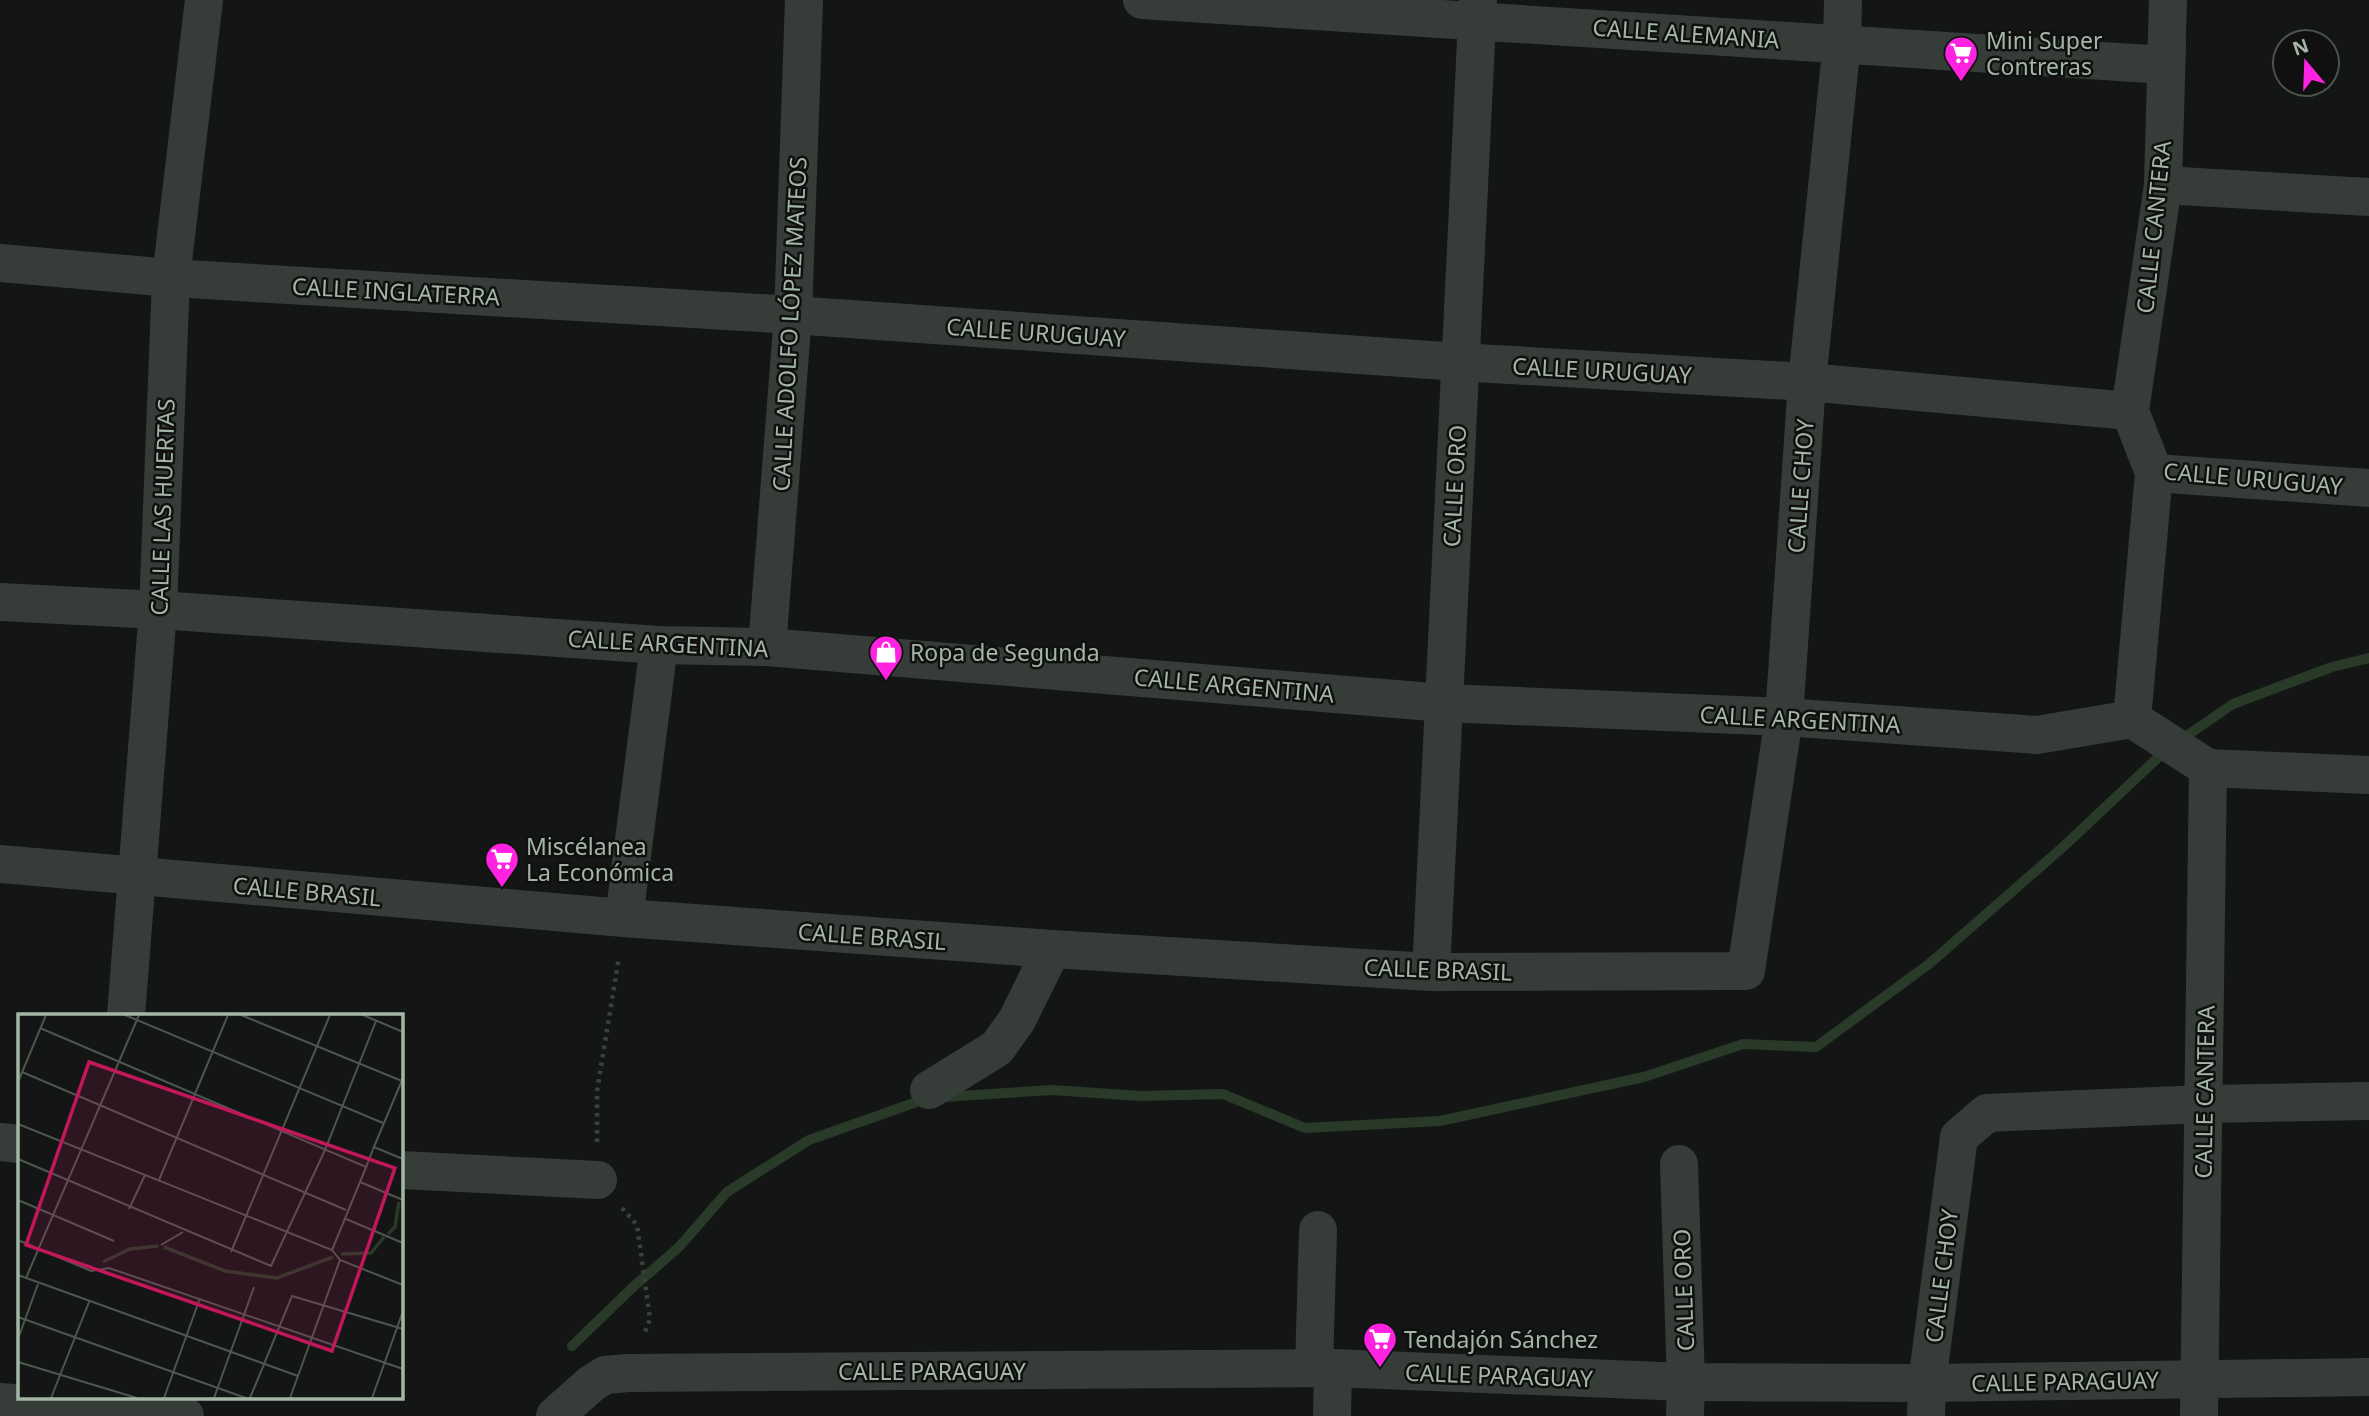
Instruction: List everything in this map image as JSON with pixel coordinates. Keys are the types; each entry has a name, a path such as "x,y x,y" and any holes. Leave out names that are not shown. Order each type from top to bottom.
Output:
{"street":[{"name":"CALLE LAS HUERTAS","path":"126,1014 158,610 171,278 204,0"},
{"name":"CALLE ADOLFO LÓPEZ MATEOS","path":"767,647 793,315 804,0"},
{"name":"CALLE ALEMANIA","path":"1142,0 1477,10 1842,42 2166,58"},
{"name":"CALLE CHOY","path":"1746,971 1784,717 1807,382 1842,42 1843,0"},
{"path":"2166,58 2168,4"},
{"name":"CALLE ORO","path":"1431,972 1477,10"},
{"name":"CALLE CANTERA","path":"2130,411 2163,185 2166,58"},
{"path":"2163,185 2369,197"},
{"name":"CALLE INGLATERRA","path":"0,264 171,278 793,315"},
{"name":"CALLE URUGUAY","path":"793,315 1459,362 1807,382 2130,411 2154,473 2369,488"},
{"path":"2154,473 2132,719 2208,768 2369,775"},
{"name":"CALLE ARGENTINA","path":"0,602 158,610 659,645 767,647 1444,703 1784,717 2037,735 2132,719"},
{"path":"624,918 659,645"},
{"name":"CALLE CANTERA","path":"2200,1398 2208,768"},
{"name":"CALLE BRASIL","path":"0,864 624,918 1052,949 1431,972 1746,971"},
{"path":"929,1090 997,1048 1017,1020 1052,949"},
{"path":"2204,1104 2369,1101"},
{"name":"CALLE CHOY","path":"1927,1399 1959,1137 1987,1113 2204,1104"},
{"path":"0,1142 18,1144"},
{"name":"CALLE ORO","path":"1679,1164 1685,1399"},
{"path":"402,1170 597,1180"},
{"path":"1318,1230 1323,1368 1332,1416"},
{"name":"CALLE PARAGUAY","path":"555,1416 605,1376 628,1373 1323,1368 1685,1399 2200,1398 2369,1377"},
{"path":"0,1402 185,1416"}],"waterway":[{"path":"2179,741 2233,704 2332,667 2369,658"},
{"path":"572,1346 679,1247 727,1192 809,1140 928,1098 1052,1090 1141,1096 1223,1094 1305,1128 1440,1121 1644,1077 1743,1044 1816,1047 1929,964 2063,847 2166,750"}],"place":[{"name":"Mini Super Contreras","path":"1961,83"},
{"name":"Ropa de Segunda","path":"886,682"},
{"name":"Miscélanea La Económica","path":"502,889"},
{"name":"Tendajón Sánchez","path":"1380,1369"}]}
